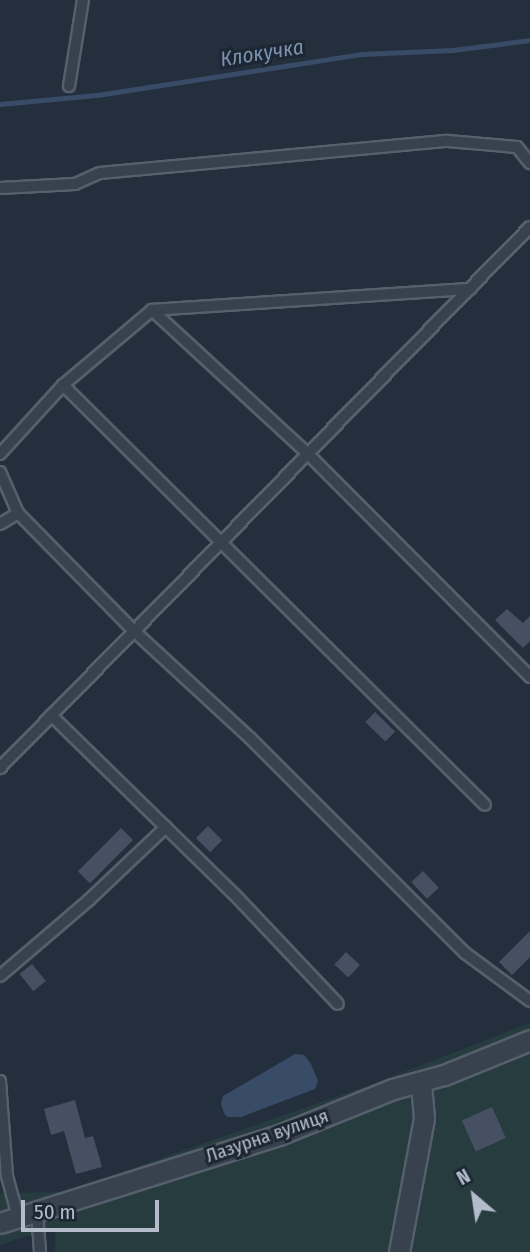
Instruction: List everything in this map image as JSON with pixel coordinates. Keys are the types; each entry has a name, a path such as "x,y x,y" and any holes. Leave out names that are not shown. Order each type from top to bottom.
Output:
{"street":[{"name":"Лазурна вулиця","path":"9,1220 279,1135 393,1089 421,1082 530,1040"},
{"path":"399,1252 424,1118 421,1082"}],"lane":[{"path":"69,86 83,0"},
{"path":"0,188 75,184 100,173 448,141 517,147 530,163"},
{"path":"0,768 530,227"},
{"path":"0,454 63,384 152,310 470,289"},
{"path":"152,310 308,454 530,677"},
{"path":"63,384 485,805"},
{"path":"0,472 18,513 134,631 250,738 466,953 530,1000"},
{"path":"0,524 18,513"},
{"path":"51,715 166,827 338,1004"},
{"path":"0,976 89,901 166,827"},
{"path":"0,1083 9,1220"},
{"path":"37,1212 40,1252"}],"green space":[{"path":"530,1023 530,1252 55,1252 55,1227 0,1245 0,1193 65,1192 378,1082"}],"water":[{"path":"295,1054 304,1055 311,1064 318,1081 315,1089 241,1117 227,1117 221,1104 223,1096"}],"building":[{"path":"507,609 523,623 530,616 530,641 523,648 495,620"},
{"path":"375,712 395,731 385,742 365,722"},
{"path":"208,826 222,840 210,852 196,838"},
{"path":"121,828 133,840 90,883 78,871"},
{"path":"423,871 439,888 427,899 411,882"},
{"path":"530,931 530,957 512,975 499,962"},
{"path":"346,952 360,965 348,977 334,964"},
{"path":"32,964 46,981 33,991 20,974"},
{"path":"75,1100 85,1138 93,1136 102,1167 76,1174 64,1131 51,1135 44,1109"},
{"path":"492,1107 506,1138 476,1151 462,1120"}],"waterway":[{"name":"Клокучка","path":"0,104 97,95 361,54 453,50 530,40"}]}
